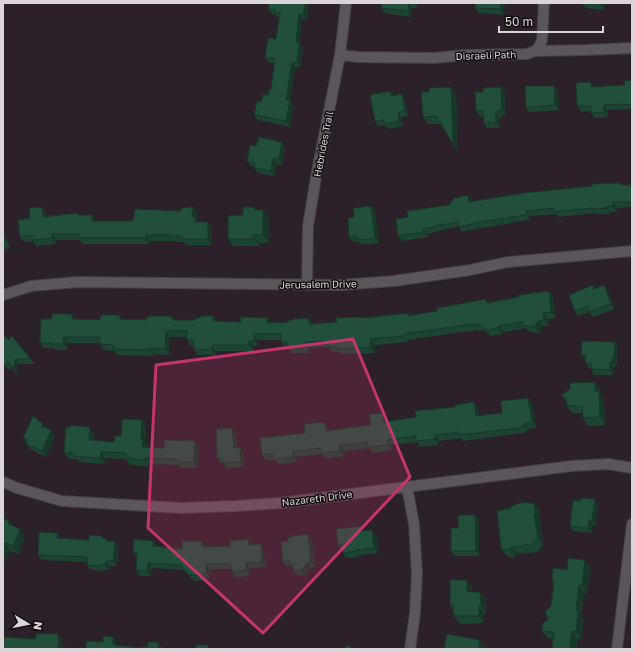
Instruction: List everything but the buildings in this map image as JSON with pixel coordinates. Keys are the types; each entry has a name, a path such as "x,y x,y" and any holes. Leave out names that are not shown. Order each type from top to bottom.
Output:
{"street":[{"name":"Hebrides Trail","path":"307,285 308,226 340,55 346,3"},
{"path":"534,51 539,47 542,40 544,3"},
{"name":"Disraeli Path","path":"340,55 358,57 434,58 465,55 527,54 534,51 632,48"},
{"name":"Jerusalem Drive","path":"3,295 31,286 78,282 340,285 394,280 470,270 508,262 632,251"},
{"name":"Nazareth Drive","path":"3,482 17,488 62,501 181,508 236,506 280,502 572,466 608,464 632,468"},
{"path":"407,487 414,524 417,574 415,613 410,649"},
{"path":"617,649 632,524"}],"highlighted area":[{"path":"353,339 410,477 263,633 148,528 156,365"}]}
